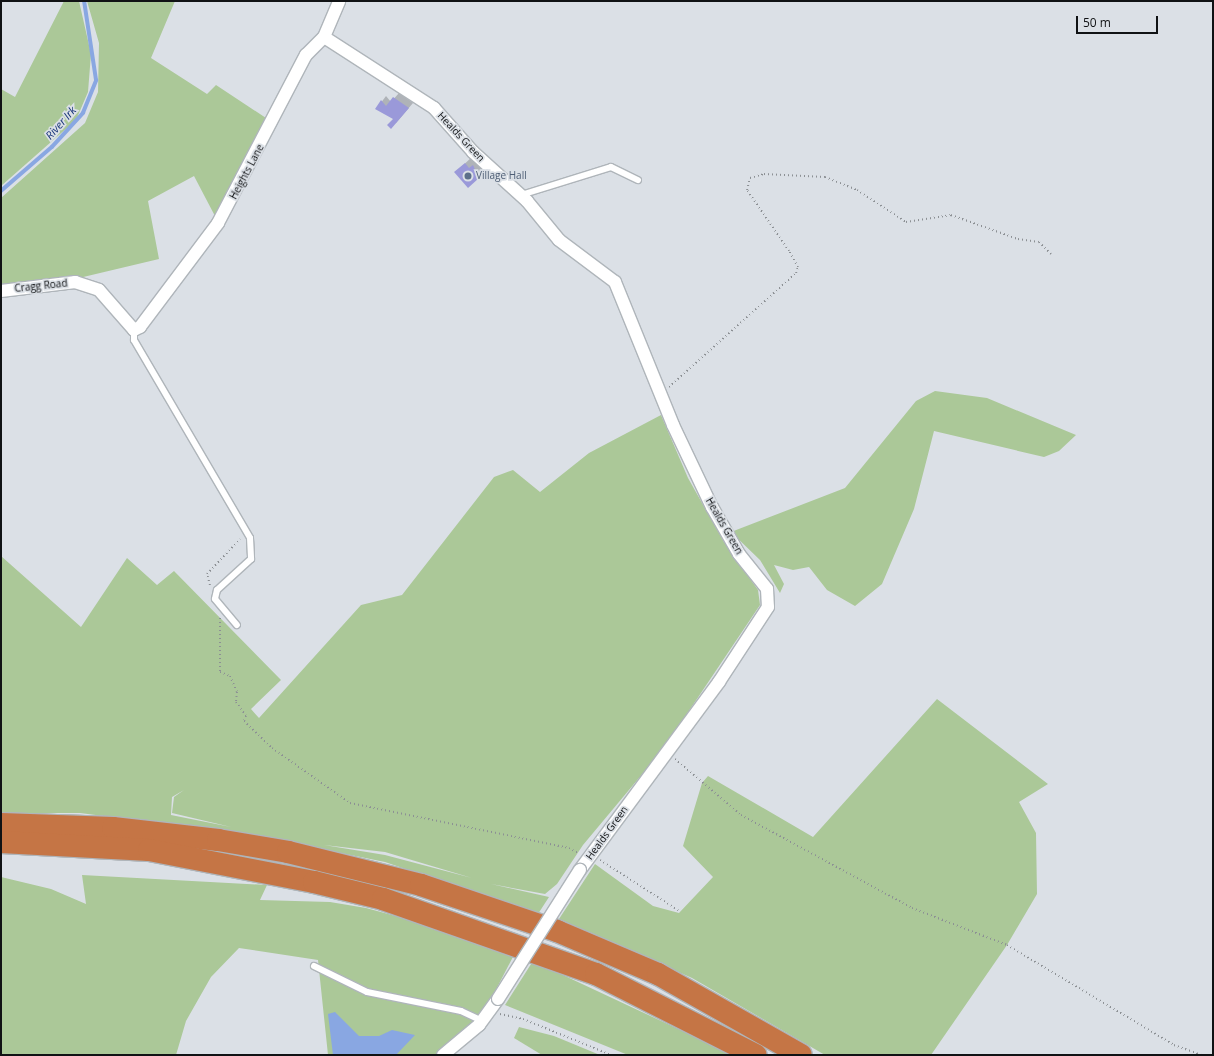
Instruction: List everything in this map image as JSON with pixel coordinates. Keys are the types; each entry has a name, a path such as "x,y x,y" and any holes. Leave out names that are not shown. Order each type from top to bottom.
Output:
{"highway":[{"path":"1,824 113,828 218,840 288,852 420,885 557,931 658,974 801,1055"},
{"path":"1,842 150,850 314,882 383,899 596,974 756,1055"}],"street":[{"name":"Heights Lane","path":"134,330 149,316 218,224 306,55 324,37 339,1"},
{"name":"Healds Green","path":"324,37 434,108 473,152 521,195 559,240 614,282 660,394 712,507 739,554 766,589 768,607 667,752 586,855 580,870 498,999 485,1017 443,1055"},
{"name":"Cragg Road","path":"1,291 75,282 99,290 134,330"}],"lane":[{"path":"521,195 611,167 638,180"},
{"path":"134,330 134,340 246,532 251,559 217,590 215,599 237,625"},
{"path":"314,966 367,992 485,1017"}],"path":[{"path":"660,394 796,273 798,267 747,190 750,178 764,174 825,177 857,190 906,222 951,215 1018,239 1039,242 1051,254"},
{"path":"211,588 207,574 246,532"},
{"path":"217,610 222,624 220,672 230,676 237,692 236,702 246,716 244,721 272,748 350,803 569,848 586,855 678,910"},
{"path":"667,752 741,815 912,908 1007,945 1174,1045 1201,1055"},
{"path":"485,1017 523,1019 611,1055"}],"green space":[{"path":"64,1 79,1 91,54 88,92 76,120 1,186 1,89 15,97"},
{"path":"87,1 175,1 151,58 207,94 216,85 269,120 216,218 194,176 148,201 159,259 79,278 1,288 1,198 85,123 98,92 99,43"},
{"path":"935,391 987,398 1076,435 1059,451 1044,457 934,431 914,509 882,584 855,606 827,590 809,567 793,570 774,565 784,584 780,593 760,560 731,532 845,488 916,401"},
{"path":"661,415 688,478 724,542 758,590 760,605 664,748 583,845 557,884 545,894 491,884 549,897 538,914 385,862 253,835 80,813 1,813 1,556 81,627 127,558 157,585 174,571 281,680 251,709 259,718 361,605 402,595 494,477 513,470 540,492 589,453","holes":["184,790 174,797 172,813 231,827 171,815 172,797","324,845 385,852 472,878 385,855"]},
{"path":"937,699 1048,784 1019,802 1036,833 1037,894 1007,945 931,1055 825,1055 692,978 559,919 595,864 653,906 679,913 713,877 683,846 702,783 708,776 813,837"},
{"path":"82,875 267,885 260,900 330,902 366,908 517,949 488,1005 469,1028 437,1055 328,1055 318,960 239,948 211,977 186,1021 176,1055 1,1055 1,877 51,889 86,904"},
{"path":"533,961 737,1055 628,1055 505,1005"},
{"path":"519,1027 554,1036 600,1055 542,1055 514,1038"}],"water":[{"path":"335,1012 359,1036 379,1036 392,1030 415,1035 396,1055 333,1055 328,1014"}],"building":[{"path":"393,97 409,108 391,129 387,125 393,119 375,109 381,100 386,106"},
{"name":"Village Hall","path":"465,163 469,168 473,165 479,178 468,188 454,172"}],"waterway":[{"name":"River Irk","path":"1,191 52,147 83,113 96,80 84,1"}],"place":[{"name":"Village Hall","path":"468,176"}]}
